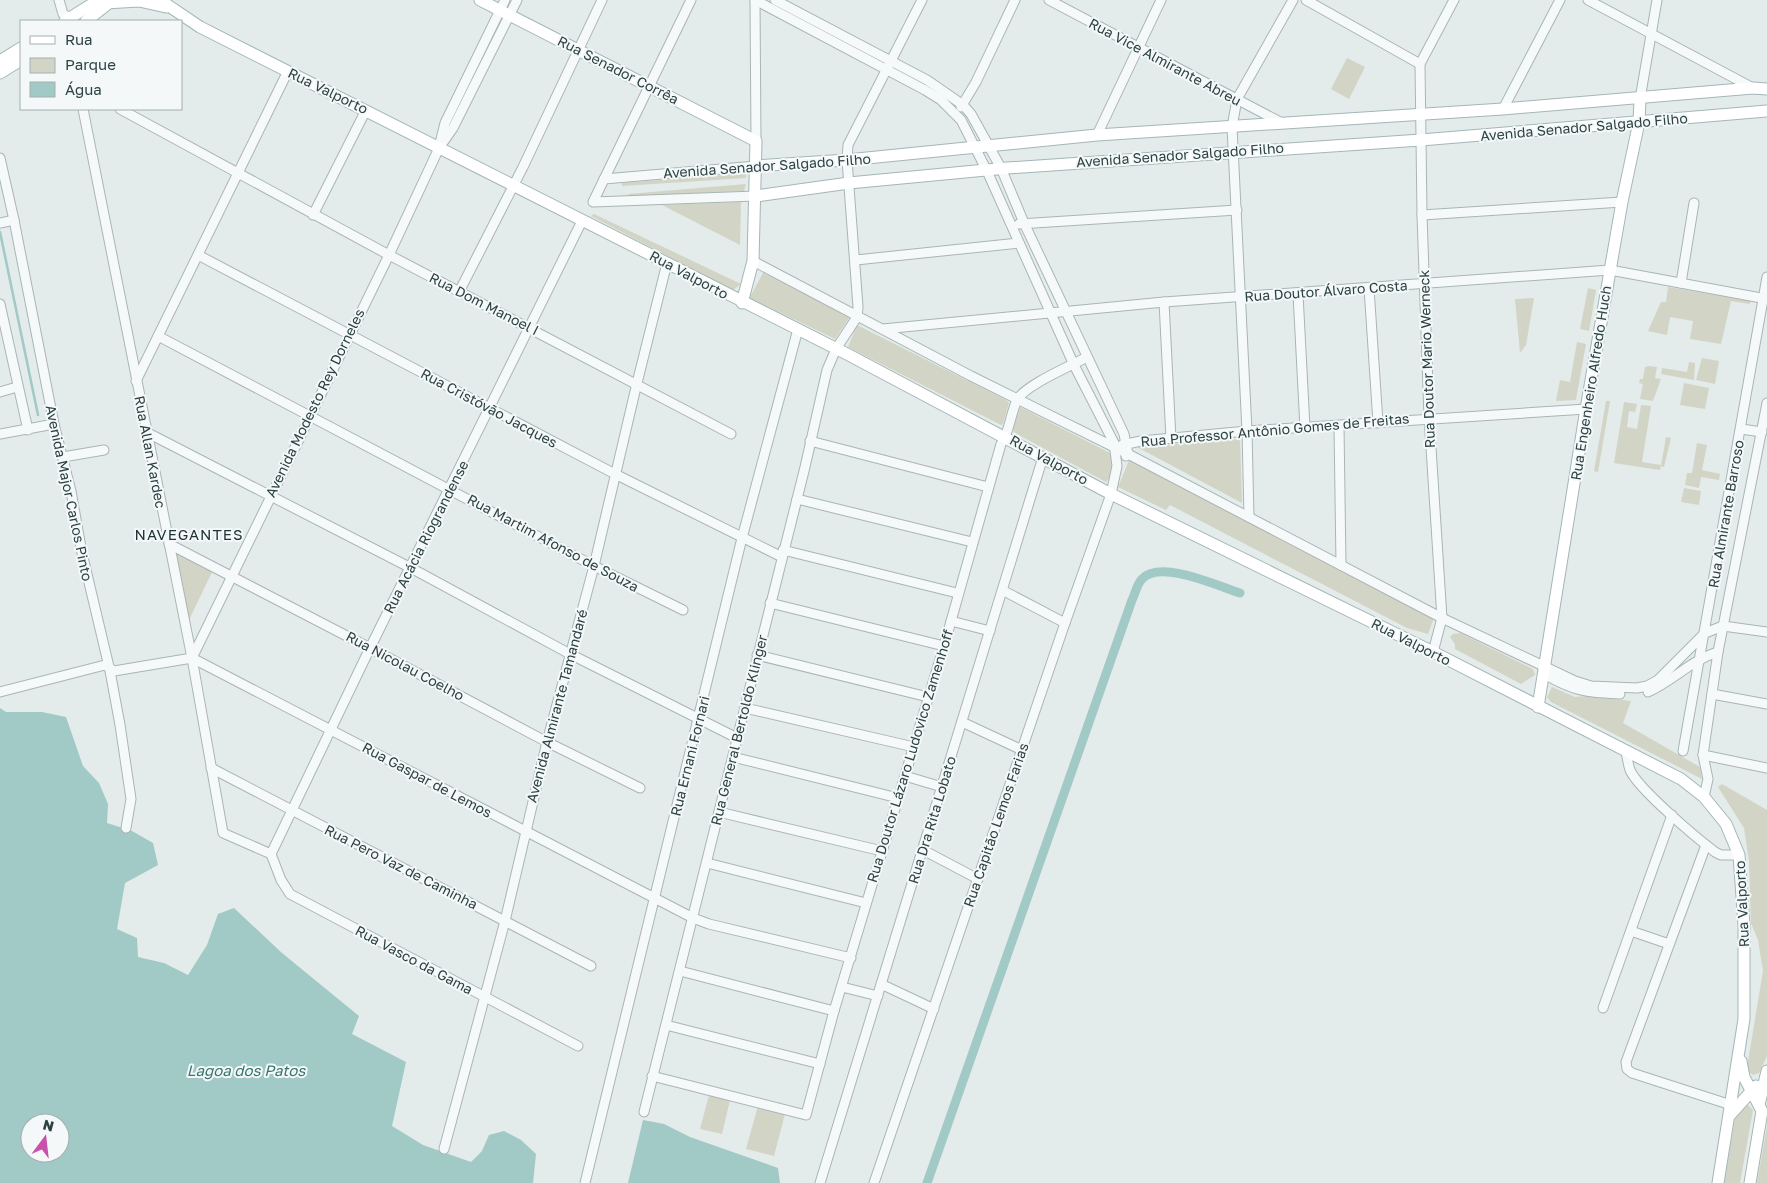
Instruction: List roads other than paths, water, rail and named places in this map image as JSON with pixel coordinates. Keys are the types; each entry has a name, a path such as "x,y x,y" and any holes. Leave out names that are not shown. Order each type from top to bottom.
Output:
{"main road":[{"name":"Rua Valporto","path":"160,0 200,27 836,349 1111,494 1433,652 1682,780 1704,798 1726,824 1740,855 1744,925 1744,1000 1740,1050"},
{"name":"Rua Senador Corrêa","path":"480,0 505,8 578,50 756,141"},
{"path":"67,19 96,1 139,1 172,9"},
{"path":"87,20 113,1"},
{"path":"82,20 85,9"},
{"path":"0,61 20,49"},
{"path":"0,73 20,61"},
{"name":"Avenida Senador Salgado Filho","path":"756,166 847,160 1097,136 1419,113 1504,109 1753,88 1767,89"},
{"name":"Rua Engenheiro Alfredo Huch","path":"1538,707 1586,409 1622,202 1639,122 1640,99"},
{"name":"Avenida Senador Salgado Filho","path":"756,196 849,183 987,171 1001,168 1421,140 1746,113 1767,113"},
{"path":"742,303 753,260 756,141"},
{"path":"1740,1050 1744,1077 1759,1103 1762,1116 1750,1183"},
{"path":"1718,1183 1740,1050"},
{"path":"1730,1110 1752,1090 1767,1071"},
{"path":"1744,1183 1767,1071"},
{"path":"1754,1183 1767,1116"}],"street":[{"path":"59,0 63,14 67,19"},
{"name":"Avenida Modesto Rey Dorneles","path":"192,658 230,576 389,255 439,148 453,128 505,8 517,0"},
{"path":"459,292 513,186 602,0"},
{"path":"604,179 692,0"},
{"path":"756,141 755,0 891,60 927,80 963,105 1001,168 1024,223 1127,442 1128,454 1117,466"},
{"path":"775,0 801,19"},
{"path":"857,316 858,294 847,160 848,145 922,0"},
{"path":"955,113 963,105 1015,0"},
{"name":"Rua Vice Almirante Abreu","path":"1048,0 1282,123"},
{"path":"1097,136 1161,0"},
{"path":"1249,517 1247,431 1232,127 1237,99 1293,0"},
{"path":"1306,0 1420,64 1454,0"},
{"path":"1504,109 1560,0"},
{"path":"1588,0 1753,88"},
{"path":"1640,99 1657,0"},
{"name":"Rua Capitão Lemos Farias","path":"801,19 852,52 941,100 955,113 987,171 1050,315 1115,448 1117,466 1111,494 1065,623 874,1183"},
{"path":"852,52 856,43"},
{"name":"Rua Doutor Mario Werneck","path":"1420,64 1419,113 1428,417 1442,618 1433,652"},
{"path":"136,381 288,72"},
{"name":"Rua Allan Kardec","path":"83,110 192,658 223,833 271,854"},
{"name":"Rua Dom Manoel I","path":"122,110 389,255 731,434"},
{"path":"312,214 366,110"},
{"name":"Avenida Major Carlos Pinto","path":"0,158 8,222 54,424 64,458 82,553 109,668 128,780 130,799 126,828"},
{"name":"Avenida Senador Salgado Filho","path":"756,166 604,179 593,202 756,196"},
{"path":"1422,216 1622,202"},
{"path":"1681,283 1694,203"},
{"path":"1012,225 1237,210"},
{"name":"Rua Acácia Riograndense","path":"271,854 370,648 582,221"},
{"path":"856,260 1019,243"},
{"name":"Rua Cristóvão Jacques","path":"198,255 615,474 742,538 783,554 957,593"},
{"path":"753,260 882,329 1128,454 1545,671 1592,686 1637,688 1659,683 1701,657 1718,652"},
{"name":"Avenida Almirante Tamandaré","path":"444,1149 505,921 547,742 594,566 636,383 667,263"},
{"name":"Rua Doutor Álvaro Costa","path":"882,329 1050,315 1067,311 1164,302 1298,294 1610,270 1765,299"},
{"name":"Rua Almirante Barroso","path":"1683,751 1765,299 1767,277"},
{"path":"1369,288 1378,423"},
{"path":"1298,294 1305,428"},
{"path":"1164,302 1171,439"},
{"name":"Avenida Major Carlos Pinto","path":"0,304 2,323 28,430"},
{"name":"Rua General Bertoldo Klinger","path":"644,1112 720,812 732,756 797,499 827,370 836,349 857,316"},
{"name":"Rua Ernani Fornari","path":"584,1183 656,900 742,538 798,330"},
{"name":"Rua Martim Afonso de Souza","path":"158,336 594,566 683,610"},
{"path":"1018,399 1034,386 1087,357"},
{"path":"0,392 17,387"},
{"name":"Rua Doutor Lázaro Ludovico Zamenhoff","path":"652,1076 806,1115 834,1011 944,646 957,593 988,487 1001,444 1006,437 1018,399"},
{"path":"1704,798 1708,779 1703,755 1718,652 1767,403"},
{"name":"Rua Professor Antônio Gomes de Freitas","path":"1115,448 1127,442 1247,431 1378,423 1428,417 1586,409"},
{"path":"0,434 54,424"},
{"path":"1339,426 1341,565"},
{"path":"1740,429 1762,432"},
{"path":"146,432 411,568 570,654 737,738"},
{"path":"810,441 988,487"},
{"path":"64,458 104,450"},
{"name":"Rua Dra Rita Lobato","path":"820,1183 1004,591 1043,457"},
{"path":"797,499 972,542"},
{"name":"Rua Nicolau Coelho","path":"169,544 547,742 640,788"},
{"path":"1004,591 1065,623"},
{"path":"770,603 944,646"},
{"path":"951,621 990,631"},
{"path":"1659,683 1705,633 1723,626 1767,632"},
{"path":"757,655 928,697"},
{"path":"0,692 104,665 114,671 192,658"},
{"name":"Rua Gaspar de Lemos","path":"192,658 693,918 709,924 850,958"},
{"path":"1712,694 1767,704"},
{"path":"744,708 914,747"},
{"path":"962,722 1022,750"},
{"path":"1626,751 1630,771 1637,781 1672,815 1706,845 1721,855 1740,855"},
{"path":"1703,755 1767,768"},
{"path":"732,756 898,798"},
{"name":"Rua Pero Vaz de Caminha","path":"210,768 591,966"},
{"path":"905,776 942,787"},
{"path":"720,812 882,851"},
{"path":"1603,1008 1672,815"},
{"path":"1706,845 1626,1062 1627,1069 1632,1073 1730,1110"},
{"path":"923,850 978,879"},
{"name":"Rua Vasco da Gama","path":"271,854 281,880 290,894 578,1046"},
{"path":"707,863 866,903"},
{"path":"1631,931 1669,944"},
{"path":"680,971 834,1011"},
{"path":"881,984 934,1009"},
{"path":"842,987 878,996"},
{"path":"666,1025 820,1064"}],"water":[{"name":"Lagoa dos Patos","path":"0,708 6,712 42,712 66,717 83,766 99,783 108,804 107,823 132,831 153,843 158,865 125,883 117,929 137,938 138,957 164,963 188,975 207,945 218,914 234,908 282,953 359,1016 352,1034 406,1062 392,1126 423,1145 471,1162 482,1151 489,1135 504,1131 521,1140 536,1154 533,1183 0,1183"},
{"path":"643,1120 664,1124 690,1137 778,1168 780,1183 628,1183"}],"waterway":[{"path":"0,232 38,415"},
{"path":"927,1183 1139,584 1142,579 1150,574 1162,572 1175,573 1204,580 1240,593"}],"district":[{"name":"NAVEGANTES","path":"189,535"}]}
